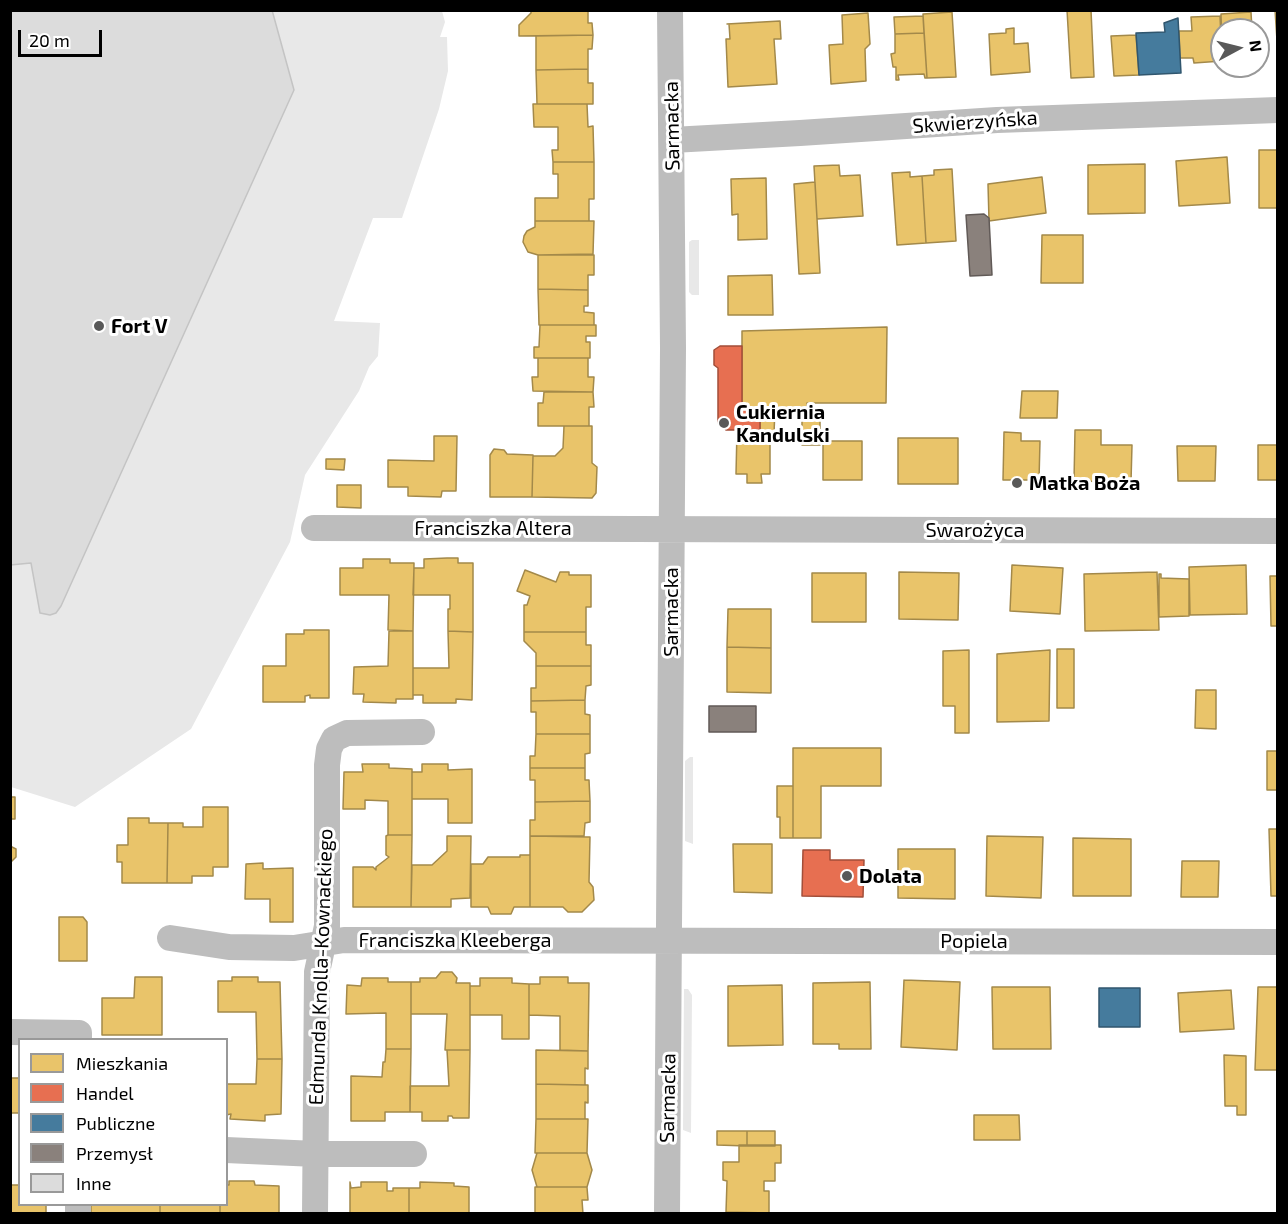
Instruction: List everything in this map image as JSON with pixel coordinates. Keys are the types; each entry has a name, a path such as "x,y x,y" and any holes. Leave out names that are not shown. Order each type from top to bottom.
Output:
{"street":[{"name":"Sarmacka","path":"667,1214 672,529 670,10"},
{"name":"Skwierzyńska","path":"672,140 997,120 1278,110"},
{"name":"Franciszka Altera","path":"314,528 672,529"},
{"name":"Swarożyca","path":"672,529 1278,531"},
{"name":"Edmunda Knolla-Kownackiego","path":"315,1214 317,972 327,926 327,765 329,749 334,739 347,733 422,732"},
{"name":"Franciszka Kleeberga","path":"170,938 230,947 294,948 344,940 670,940"},
{"name":"Popiela","path":"670,940 1278,942"},
{"path":"10,1032 79,1033 79,1038"},
{"path":"228,1150 316,1154 414,1154"}],"shaded area":[{"path":"11,11 442,11 445,22 440,37 447,37 448,71 439,109 402,218 373,218 334,321 380,323 378,356 369,367 359,391 305,475 290,542 191,729 75,807 11,787"},
{"path":"699,240 699,295 692,295 689,292 689,242"},
{"path":"693,757 693,844 685,841 685,761"},
{"path":"684,989 688,989 692,995 691,1133 683,1130"}],"building: Mieszkania":[{"path":"531,10 588,10 588,23 592,23 593,35 519,36 519,25 531,13"},
{"path":"1067,10 1091,10 1094,77 1071,78"},
{"path":"1275,10 1278,10 1278,56"},
{"path":"952,12 956,77 927,78 923,14"},
{"path":"1251,12 1251,18 1221,18 1221,14"},
{"path":"868,13 870,44 865,49 866,81 831,84 829,45 843,44 842,15"},
{"path":"923,16 924,33 895,34 894,17"},
{"path":"1220,16 1220,18 1210,18 1210,62 1194,63 1193,58 1180,58 1179,31 1192,31 1191,17"},
{"path":"780,21 781,39 774,39 777,84 728,87 726,39 730,39 729,24 727,24"},
{"path":"1014,28 1014,44 1028,43 1030,72 991,75 989,34 1006,33 1006,29"},
{"path":"924,33 927,78 924,74 898,75 899,80 896,80 896,67 893,67 891,54 895,53 895,34"},
{"path":"593,35 592,49 588,49 588,69 536,70 536,36"},
{"path":"1136,35 1139,75 1114,76 1111,36"},
{"path":"588,69 588,83 593,83 593,104 537,104 536,70"},
{"path":"533,104 587,104 588,127 593,126 594,162 553,162 552,150 558,150 558,127 534,127"},
{"path":"1259,150 1278,150 1278,208 1259,208"},
{"path":"1227,157 1230,203 1179,206 1176,161"},
{"path":"553,162 594,162 594,199 589,199 589,221 535,221 535,198 558,198 558,174 553,174"},
{"path":"1145,164 1145,213 1088,214 1088,165"},
{"path":"839,165 840,176 860,175 863,216 817,219 814,166"},
{"path":"952,169 956,241 926,243 922,176 934,175 934,170"},
{"path":"910,172 910,177 922,176 926,243 897,245 892,173"},
{"path":"1042,177 1046,213 989,221 988,184"},
{"path":"766,178 767,239 738,240 738,214 732,215 731,179"},
{"path":"815,182 820,273 799,274 794,184"},
{"path":"535,221 594,221 593,254 538,255 528,252 523,242 524,236 527,231 535,227"},
{"path":"1042,235 1083,235 1083,283 1041,283"},
{"path":"538,255 594,255 594,275 588,275 588,290 538,289"},
{"path":"772,275 773,315 728,315 728,276"},
{"path":"538,289 588,290 588,306 584,306 584,312 594,313 594,325 539,325"},
{"path":"540,325 596,325 596,336 586,336 586,342 590,342 590,358 534,358 534,347 539,347"},
{"path":"887,327 886,403 807,403 807,408 742,408 742,331"},
{"path":"538,358 588,358 588,377 594,377 593,392 533,391 532,377 538,377"},
{"path":"1022,391 1058,391 1057,418 1020,418"},
{"path":"544,392 593,392 594,407 589,407 589,426 538,426 538,403 543,403"},
{"path":"760,408 775,408 774,434 760,434 760,443 770,443 770,474 761,474 762,483 747,483 747,474 736,474 737,430 760,430"},
{"path":"802,415 820,415 820,445 802,445"},
{"path":"564,426 592,426 592,463 597,467 596,493 592,498 532,497 533,456 555,456 563,448"},
{"path":"1075,430 1101,430 1101,445 1132,445 1131,482 1074,481"},
{"path":"1004,432 1021,433 1021,441 1040,441 1039,480 1003,480"},
{"path":"434,436 457,436 456,491 442,491 441,497 408,496 408,487 388,487 388,460 434,461"},
{"path":"898,438 958,438 958,484 898,484"},
{"path":"823,441 862,441 862,480 823,480"},
{"path":"1258,445 1278,445 1278,480 1258,480"},
{"path":"1177,446 1216,446 1215,481 1178,481"},
{"path":"494,449 504,450 507,454 533,455 532,497 490,497 490,455"},
{"path":"326,459 345,459 344,470 326,469"},
{"path":"337,485 361,485 361,508 337,507"},
{"path":"458,558 458,563 473,563 473,632 448,631 450,595 413,595 414,568 424,568 424,559"},
{"path":"363,559 390,559 390,563 414,563 413,631 388,630 389,595 340,595 340,568 363,568"},
{"path":"1012,565 1063,568 1060,614 1010,611"},
{"path":"1246,565 1247,614 1190,615 1189,567"},
{"path":"525,570 556,582 560,572 569,572 569,575 591,575 591,607 586,607 586,632 524,632 524,605 527,605 530,596 517,591"},
{"path":"899,572 959,573 958,620 899,619"},
{"path":"1157,572 1159,630 1085,631 1084,574"},
{"path":"812,573 866,573 866,622 812,622"},
{"path":"1159,574 1161,578 1189,579 1189,616 1159,617"},
{"path":"1270,576 1278,576 1278,626 1271,626"},
{"path":"728,609 771,609 771,648 727,647"},
{"path":"304,630 329,630 329,698 310,698 310,695 305,696 305,702 263,702 263,666 286,666 286,634 304,634"},
{"path":"389,631 413,631 413,699 396,699 396,703 363,702 364,694 353,694 354,667 388,666"},
{"path":"448,631 473,632 472,700 456,699 456,703 423,703 423,695 413,695 413,668 449,668"},
{"path":"524,632 586,632 586,645 591,645 591,666 536,666 536,653 524,641"},
{"path":"727,647 771,648 771,693 727,692"},
{"path":"1057,649 1074,649 1074,708 1057,708"},
{"path":"969,650 969,733 955,733 955,706 943,706 943,651"},
{"path":"1050,650 1049,721 997,722 997,654"},
{"path":"536,666 591,666 591,685 586,686 585,700 531,701 531,688 536,688"},
{"path":"1196,690 1216,690 1216,729 1195,728"},
{"path":"585,700 585,714 590,715 590,734 536,734 536,712 531,712 531,701"},
{"path":"536,734 590,734 590,753 585,754 585,768 530,768 530,756 535,756"},
{"path":"793,748 881,748 881,786 821,786 821,838 793,838"},
{"path":"1267,751 1278,751 1278,790 1267,790"},
{"path":"362,764 389,764 389,768 412,769 412,835 388,835 388,801 365,800 365,809 343,809 344,772 363,772"},
{"path":"422,764 448,764 448,770 472,769 472,823 448,823 448,799 412,799 412,772 422,772"},
{"path":"530,768 585,768 585,780 589,780 590,801 535,802 535,780 530,780"},
{"path":"777,786 793,786 793,838 780,838"},
{"path":"10,797 15,797 15,819 10,819"},
{"path":"590,801 590,822 585,823 584,836 530,836 530,820 535,820 535,802"},
{"path":"203,807 228,807 228,867 213,867 213,876 192,876 192,883 167,883 168,823 183,823 183,827 203,827"},
{"path":"128,818 149,818 149,823 168,823 167,883 122,883 122,862 117,862 117,845 128,845"},
{"path":"1269,829 1278,829 1278,896 1271,896"},
{"path":"412,835 411,907 353,907 353,867 373,867 376,870 376,867 389,857 386,855 386,836"},
{"path":"447,836 471,836 470,898 451,899 451,907 411,907 412,865 432,865 447,851"},
{"path":"530,836 590,837 589,882 593,887 594,900 582,912 568,912 563,907 530,907"},
{"path":"987,836 1043,837 1041,898 986,896"},
{"path":"1073,838 1131,839 1131,896 1073,896"},
{"path":"733,844 772,844 772,893 734,892"},
{"path":"10,846 16,849 16,857 10,863"},
{"path":"898,849 955,849 955,899 898,898"},
{"path":"520,855 530,855 530,907 514,907 511,914 491,914 488,907 471,907 471,864 483,864 488,857 520,857"},
{"path":"1182,861 1219,861 1218,897 1181,897"},
{"path":"263,863 263,869 293,868 293,922 270,922 270,899 245,899 246,864"},
{"path":"59,917 83,917 87,922 87,961 59,961"},
{"path":"441,972 452,972 457,978 456,983 470,983 470,1050 445,1050 447,1014 411,1014 411,982 420,982 420,978 436,978"},
{"path":"135,977 162,977 162,1035 102,1035 102,998 134,998"},
{"path":"232,977 258,977 258,982 280,982 282,1059 257,1059 256,1012 218,1012 218,981 232,981"},
{"path":"540,977 568,977 568,983 589,983 588,1051 560,1050 560,1016 529,1015 529,984 540,984"},
{"path":"362,978 388,978 388,982 411,982 411,1049 386,1049 386,1013 346,1014 347,985 361,986"},
{"path":"480,978 512,978 512,983 529,984 529,1039 502,1039 502,1015 470,1015 470,986 480,986"},
{"path":"904,980 960,982 957,1050 901,1047"},
{"path":"870,982 871,1049 839,1049 839,1044 813,1044 813,983"},
{"path":"782,985 783,1045 728,1046 728,986"},
{"path":"992,987 1050,987 1051,1049 993,1049"},
{"path":"1258,987 1278,987 1278,1070 1255,1070"},
{"path":"1231,990 1234,1029 1180,1032 1178,993"},
{"path":"386,1049 411,1049 410,1112 385,1112 385,1121 351,1121 351,1076 382,1077"},
{"path":"447,1050 470,1050 469,1118 448,1116 448,1121 422,1121 422,1112 410,1112 410,1086 449,1086"},
{"path":"536,1050 588,1051 585,1085 536,1084"},
{"path":"1224,1055 1246,1056 1246,1115 1237,1115 1237,1106 1225,1106"},
{"path":"257,1059 282,1059 281,1114 265,1115 265,1121 230,1119 228,1084 256,1084"},
{"path":"10,1078 18,1078 18,1113 10,1113"},
{"path":"536,1084 588,1085 585,1119 536,1119"},
{"path":"974,1115 1019,1115 1020,1140 974,1140"},
{"path":"536,1119 588,1119 587,1153 535,1153"},
{"path":"717,1131 747,1131 747,1146 717,1145"},
{"path":"747,1131 775,1131 775,1146 747,1146"},
{"path":"739,1145 781,1145 781,1163 775,1163 775,1181 764,1181 764,1191 769,1191 769,1213 726,1212 727,1181 723,1180 723,1162 739,1162"},
{"path":"537,1153 587,1153 592,1170 587,1187 537,1187 532,1170"},
{"path":"229,1181 254,1181 255,1185 279,1186 279,1214 220,1214 220,1206 228,1206"},
{"path":"350,1182 351,1188 361,1187 361,1182 387,1182 387,1191 393,1191 393,1188 409,1188 409,1214 350,1214"},
{"path":"420,1182 454,1183 454,1186 469,1187 469,1214 409,1214 409,1188 420,1188"},
{"path":"10,1185 18,1185 18,1206 46,1206 46,1214 10,1214"},
{"path":"535,1187 587,1187 588,1200 582,1200 583,1214 535,1214"},
{"path":"91,1206 160,1206 160,1214 91,1214"},
{"path":"160,1206 220,1206 220,1214 160,1214"}],"building: Handel":[{"path":"720,346 742,346 742,408 760,408 760,430 726,430 718,423 718,368 714,365 714,350"},
{"path":"803,850 830,850 830,860 864,860 863,897 802,896"}],"building: Publiczne":[{"path":"1178,18 1181,73 1139,75 1136,33 1165,32 1164,23"},
{"path":"1099,988 1140,988 1140,1027 1099,1027"}],"building: Przemysł":[{"path":"984,214 989,218 992,275 970,276 966,215"},
{"path":"709,706 756,706 756,732 709,732"}],"building: Inne":[{"name":"Fort V","path":"10,10 272,10 294,90 61,606 56,613 50,615 40,613 31,563 10,565"}],"place":[{"name":"Fort V","path":"99,326"},
{"name":"Cukiernia Kandulski","path":"724,423"},
{"name":"Matka Boża","path":"1017,483"},
{"name":"Dolata","path":"847,876"}]}
